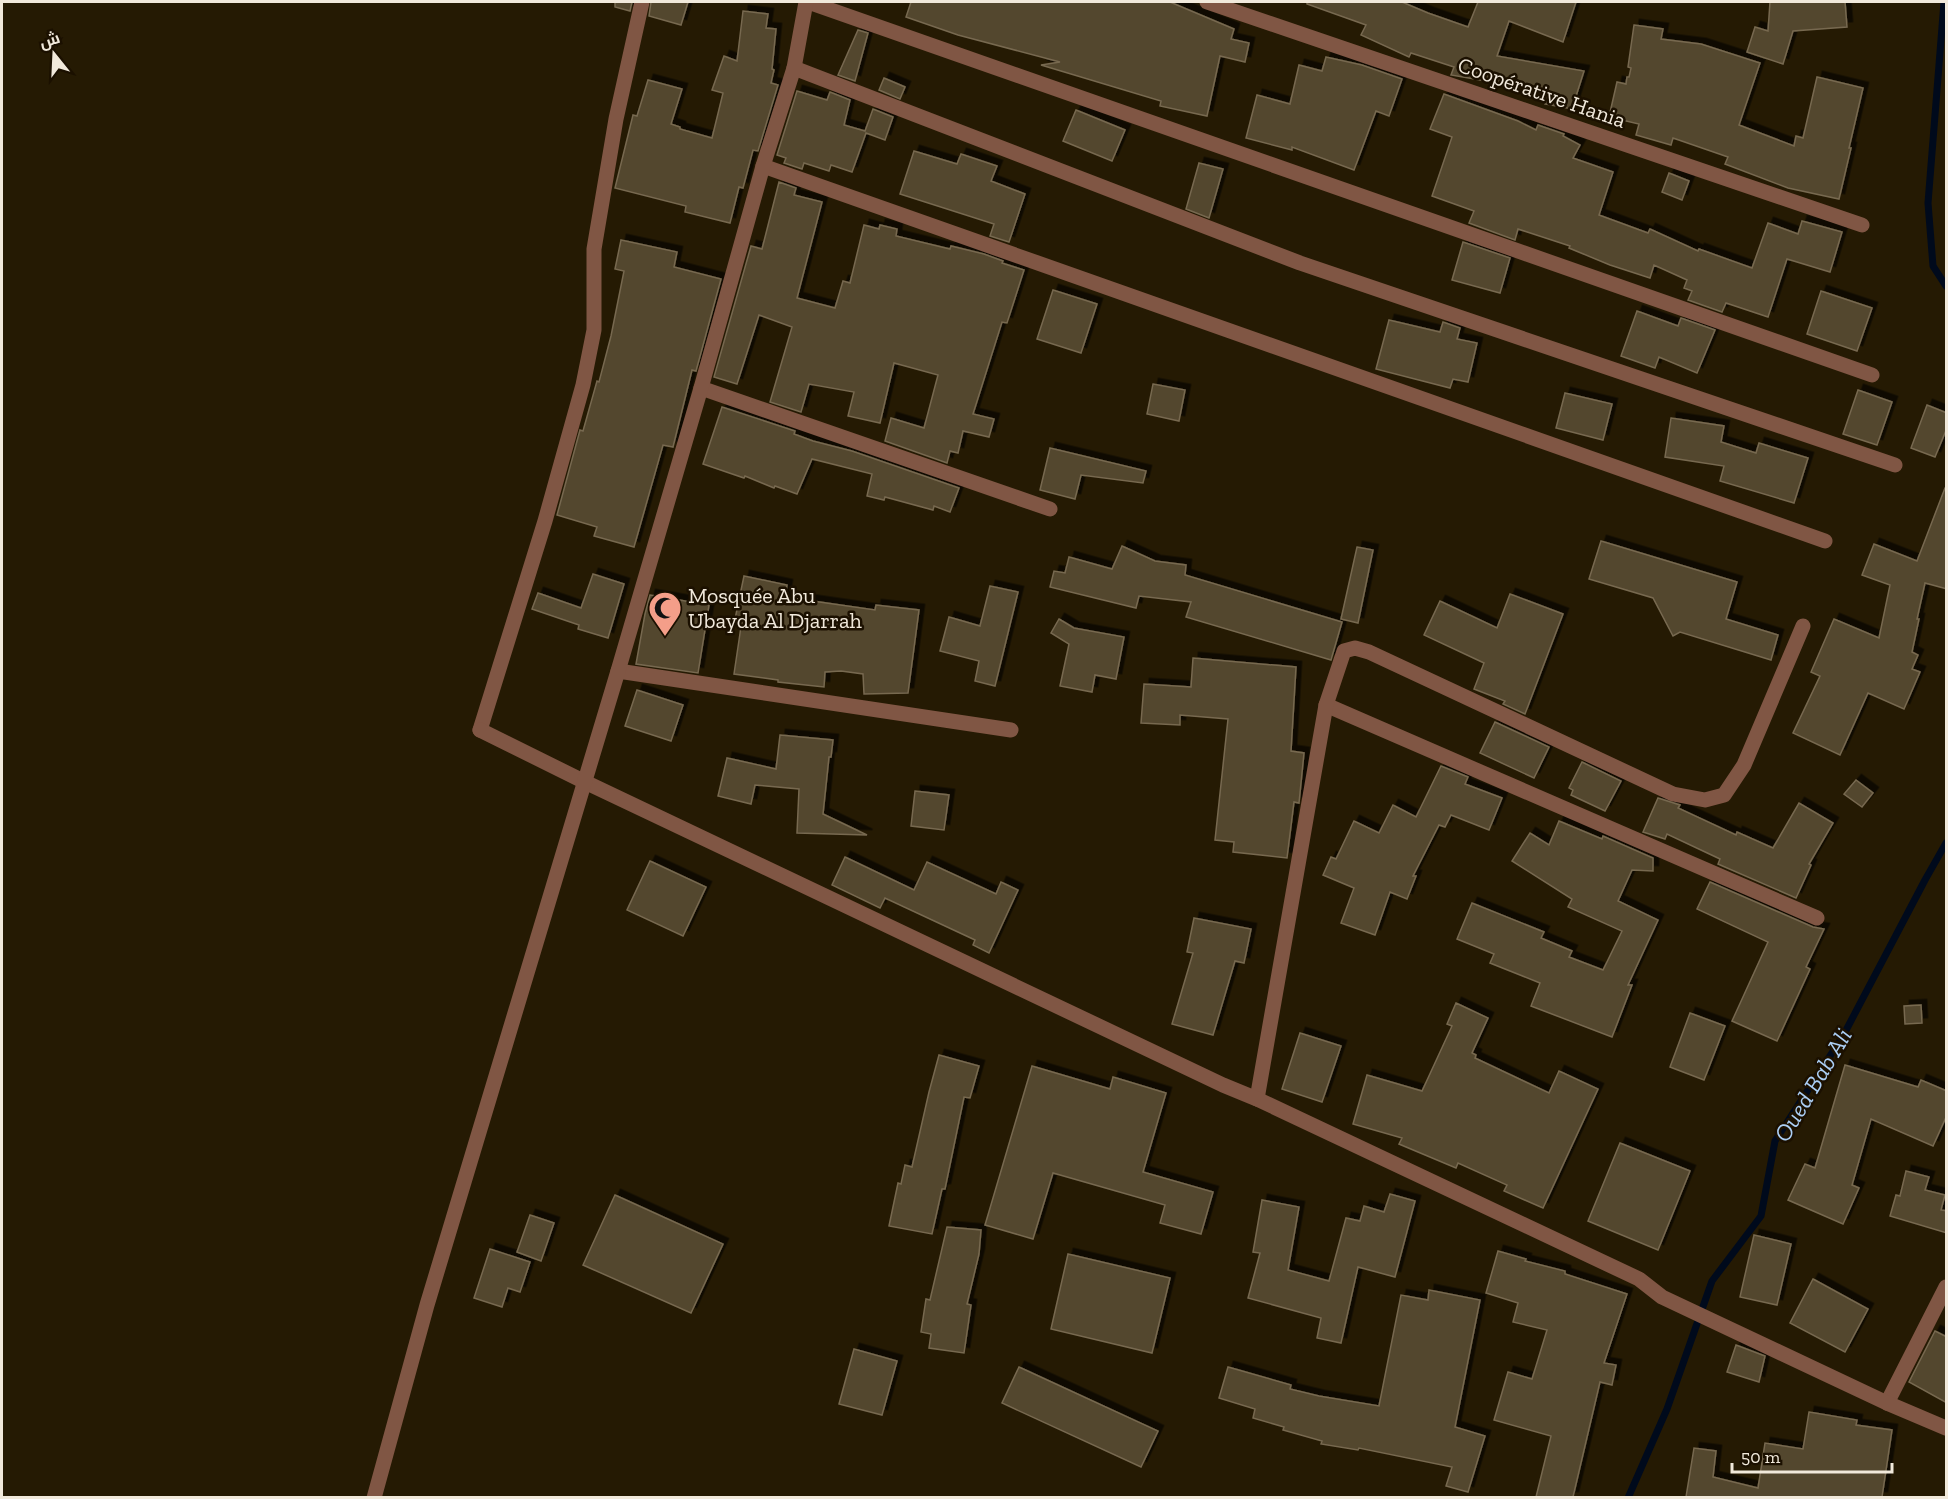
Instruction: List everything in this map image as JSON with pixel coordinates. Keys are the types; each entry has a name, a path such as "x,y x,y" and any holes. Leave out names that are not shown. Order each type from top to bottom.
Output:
{"street":[{"path":"642,2 616,119 594,249 594,330 583,386 545,521 480,730 1223,1085 1639,1279 1662,1298 1887,1403 1947,1428"},
{"path":"374,1497 427,1305 618,671 763,166 794,68 807,2 1872,375"},
{"name":"Coopérative Hania","path":"1207,2 1862,225"},
{"path":"794,68 1300,263 1895,465"},
{"path":"763,166 1825,541"},
{"path":"701,388 1050,509"},
{"path":"1257,1099 1326,705 1344,651 1355,648 1368,652 1672,794 1705,800 1724,795 1744,765 1803,626"},
{"path":"618,671 1011,730"},
{"path":"1326,705 1816,918"},
{"path":"1887,1403 1947,1287"}],"building":[{"path":"615,2 632,2 630,11 615,7"},
{"path":"651,2 688,2 681,25 649,16"},
{"path":"911,2 1170,2 1234,29 1231,39 1249,43 1245,62 1220,56 1207,116 1160,106 1161,101 1041,65 1060,62 958,35 906,17"},
{"path":"1307,2 1402,2 1468,27 1478,2 1576,2 1563,42 1509,21 1497,56 1584,71 1572,109 1545,104 1549,92 1451,75 1454,67 1411,53 1409,57 1361,35 1366,25 1307,4"},
{"path":"1770,2 1845,2 1847,27 1793,31 1783,64 1747,52 1755,27 1768,31"},
{"path":"743,11 768,14 766,28 776,29 771,83 778,85 758,151 753,150 743,188 739,187 730,223 685,212 686,206 615,188 633,115 637,116 648,80 682,89 671,124 680,129 712,138 723,93 712,90 724,56 737,61"},
{"path":"1634,25 1663,29 1661,39 1701,44 1760,63 1739,125 1794,146 1796,136 1803,138 1817,77 1863,88 1839,199 1788,188 1725,164 1728,157 1673,138 1671,145 1636,135 1639,124 1609,117 1617,82 1626,84 1627,77 1629,77 1631,68 1628,67"},
{"path":"858,30 868,33 855,81 838,75"},
{"path":"1326,57 1362,65 1402,79 1389,116 1376,111 1354,170 1292,147 1292,150 1246,138 1257,95 1290,104 1299,65 1322,71"},
{"path":"884,78 905,87 900,99 879,90"},
{"path":"797,91 827,100 830,92 850,100 844,125 865,131 873,109 893,117 885,140 866,133 852,172 831,165 829,171 804,163 802,169 784,163 786,158 777,155"},
{"path":"1444,94 1518,121 1536,130 1538,125 1564,134 1563,136 1580,145 1573,158 1613,172 1599,215 1648,233 1650,229 1698,251 1699,249 1752,268 1768,223 1798,234 1802,221 1842,232 1830,272 1787,259 1768,317 1726,303 1722,312 1688,300 1692,291 1684,288 1687,280 1654,265 1650,278 1610,265 1569,248 1570,246 1518,229 1515,240 1469,223 1474,211 1432,196 1452,137 1430,129"},
{"path":"1076,110 1125,130 1112,161 1063,141"},
{"path":"914,151 957,164 961,154 997,166 991,181 1025,194 1009,242 990,236 994,224 900,194"},
{"path":"1199,163 1223,169 1209,218 1186,209"},
{"path":"1669,173 1689,181 1682,200 1662,192"},
{"path":"779,182 796,188 794,195 822,202 797,298 835,308 843,281 850,283 864,225 879,229 880,225 897,229 896,236 950,249 951,246 984,254 1024,270 1007,323 1002,322 973,414 994,419 989,437 963,431 958,453 950,451 947,463 885,441 891,418 924,428 938,375 894,363 880,423 848,416 854,392 809,384 801,412 770,402 792,327 759,315 737,384 714,377 751,246 762,249"},
{"path":"621,240 677,252 674,267 721,279 696,371 692,370 673,447 663,445 634,547 594,536 597,527 557,515 580,430 583,431 611,336 624,271 615,269"},
{"path":"1463,242 1510,258 1500,293 1452,280"},
{"path":"1053,290 1097,304 1081,353 1037,339"},
{"path":"1821,291 1872,308 1857,351 1807,334"},
{"path":"1637,311 1678,326 1681,318 1715,330 1697,373 1659,357 1655,368 1621,356"},
{"path":"1389,320 1440,332 1443,322 1460,328 1457,339 1477,343 1468,382 1453,379 1450,388 1376,369"},
{"path":"1153,384 1185,390 1179,421 1147,414"},
{"path":"1858,390 1892,402 1877,445 1843,434"},
{"path":"1565,393 1612,404 1603,440 1556,428"},
{"path":"1927,405 1947,413 1947,428 1935,457 1911,448"},
{"path":"722,407 795,431 794,434 813,441 852,451 959,488 950,512 934,506 933,510 885,497 884,500 867,496 872,474 812,459 797,494 703,464"},
{"path":"1671,418 1724,426 1721,442 1756,453 1759,443 1808,458 1794,503 1720,481 1724,466 1665,457"},
{"path":"1050,448 1146,471 1143,483 1081,475 1075,499 1040,490"},
{"path":"1945,488 1947,488 1947,589 1925,583 1912,652 1918,655 1912,669 1920,672 1904,709 1868,693 1840,755 1793,733 1820,676 1811,672 1834,619 1879,638 1890,585 1862,575 1874,544 1917,561"},
{"path":"1601,541 1737,582 1726,619 1778,635 1771,660 1680,632 1673,636 1653,598 1589,579"},
{"path":"1122,546 1155,561 1186,565 1185,575 1342,622 1331,660 1186,617 1191,602 1139,596 1136,608 1050,587 1054,571 1065,573 1069,557 1112,569"},
{"path":"1357,547 1373,550 1358,623 1341,619"},
{"path":"593,574 624,584 608,638 578,629 579,625 532,609 538,593 581,608"},
{"path":"744,576 787,585 785,597 875,610 876,605 919,610 908,693 864,694 863,674 841,671 825,672 824,687 734,674 742,620 735,619"},
{"path":"990,586 1018,592 995,686 975,681 979,661 940,651 949,617 980,626"},
{"path":"1510,594 1563,614 1525,714 1503,704 1505,701 1474,689 1484,663 1424,635 1440,601 1497,628"},
{"path":"650,595 709,605 698,673 636,664"},
{"path":"1059,619 1074,628 1124,637 1116,679 1095,675 1092,692 1060,686 1069,644 1051,633"},
{"path":"1193,658 1296,667 1291,751 1304,753 1299,803 1294,802 1287,858 1233,852 1234,842 1215,840 1228,719 1180,715 1180,725 1141,723 1144,684 1191,687"},
{"path":"637,690 683,705 671,741 625,726"},
{"path":"1495,722 1549,747 1534,778 1480,753"},
{"path":"780,735 833,740 823,814 867,835 797,833 799,789 755,785 751,804 718,796 727,758 776,769"},
{"path":"1582,762 1621,781 1605,811 1571,795 1573,790 1569,788"},
{"path":"1441,766 1468,777 1465,784 1502,798 1489,830 1451,815 1445,827 1439,825 1413,876 1416,876 1407,899 1390,892 1375,935 1341,923 1354,888 1323,875 1331,857 1336,859 1354,821 1379,833 1393,805 1416,817"},
{"path":"1856,780 1873,793 1862,807 1844,794"},
{"path":"915,791 949,795 944,830 911,826"},
{"path":"1658,798 1680,805 1678,808 1736,835 1737,832 1773,848 1799,803 1833,823 1809,864 1811,865 1796,898 1718,864 1720,859 1667,834 1665,839 1643,832"},
{"path":"1559,821 1602,839 1603,836 1653,858 1653,871 1632,870 1618,901 1658,920 1628,985 1632,985 1612,1037 1531,1006 1540,983 1490,963 1494,954 1457,939 1472,903 1544,932 1541,938 1572,951 1569,957 1603,970 1622,931 1568,907 1572,899 1512,861 1530,833 1549,845"},
{"path":"845,857 914,890 927,862 996,894 1001,882 1018,890 989,953 973,945 975,940 885,898 880,908 832,885"},
{"path":"650,861 706,887 683,936 627,910"},
{"path":"1710,882 1813,927 1824,929 1806,967 1810,969 1777,1041 1732,1021 1768,942 1697,909"},
{"path":"1194,918 1251,929 1244,963 1235,961 1213,1035 1172,1024 1193,953 1187,952"},
{"path":"1456,1003 1488,1018 1472,1053 1476,1055 1475,1058 1549,1093 1559,1071 1598,1089 1543,1208 1504,1191 1507,1185 1458,1163 1456,1168 1399,1144 1402,1138 1353,1124 1367,1075 1422,1091 1452,1026 1447,1024"},
{"path":"1921,1005 1922,1023 1905,1024 1904,1006"},
{"path":"1690,1013 1725,1026 1704,1080 1670,1067"},
{"path":"1300,1033 1341,1046 1322,1102 1282,1089"},
{"path":"939,1055 979,1066 970,1098 964,1097 945,1189 942,1189 932,1234 889,1226 898,1183 901,1184 905,1165 912,1167"},
{"path":"1845,1065 1918,1087 1921,1080 1947,1091 1947,1115 1933,1146 1871,1119 1852,1185 1859,1188 1843,1224 1788,1200 1805,1164 1815,1168"},
{"path":"1032,1066 1110,1089 1113,1077 1166,1093 1143,1172 1213,1192 1201,1234 1160,1223 1165,1205 1053,1173 1033,1239 985,1225"},
{"path":"1620,1143 1690,1171 1658,1250 1588,1221"},
{"path":"1906,1171 1929,1177 1925,1190 1945,1195 1941,1210 1947,1211 1947,1233 1890,1216 1896,1195 1900,1196"},
{"path":"1390,1194 1415,1201 1395,1277 1358,1267 1341,1343 1317,1338 1321,1318 1248,1298 1260,1253 1253,1252 1262,1200 1299,1207 1288,1270 1329,1281 1346,1218 1360,1221 1364,1206 1384,1212"},
{"path":"615,1195 723,1244 691,1313 583,1265"},
{"path":"530,1215 554,1223 541,1261 517,1252"},
{"path":"947,1227 981,1230 979,1254 967,1304 971,1305 964,1353 929,1348 931,1334 921,1332 926,1299 930,1300"},
{"path":"1754,1235 1791,1244 1777,1305 1740,1297"},
{"path":"490,1249 530,1262 520,1292 508,1288 502,1307 474,1298"},
{"path":"1498,1251 1526,1259 1525,1261 1565,1271 1565,1274 1627,1294 1604,1363 1616,1365 1612,1385 1600,1382 1573,1497 1536,1497 1551,1436 1494,1420 1508,1372 1532,1379 1547,1330 1513,1322 1518,1303 1486,1293"},
{"path":"1068,1254 1170,1278 1152,1353 1051,1329"},
{"path":"1813,1279 1868,1309 1845,1352 1790,1323"},
{"path":"1429,1290 1480,1300 1455,1427 1485,1436 1468,1492 1446,1486 1452,1467 1359,1448 1358,1450 1321,1444 1322,1441 1283,1430 1284,1427 1253,1418 1255,1409 1219,1398 1228,1367 1291,1385 1290,1389 1379,1406 1401,1295 1428,1300"},
{"path":"1935,1331 1947,1337 1947,1403 1909,1382"},
{"path":"1736,1345 1765,1356 1759,1382 1727,1372"},
{"path":"854,1349 897,1361 882,1415 839,1404"},
{"path":"1019,1367 1158,1431 1141,1467 1002,1403"},
{"path":"1809,1412 1857,1420 1856,1425 1892,1430 1882,1497 1686,1497 1694,1448 1716,1451 1713,1477 1758,1488 1765,1443 1803,1449"}],"waterway":[{"name":"Oued Bab Ali","path":"1944,2 1928,203 1933,266 1946,286"},
{"name":"Oued Bab Ali","path":"1628,1498 1667,1409 1712,1281 1761,1216 1775,1141 1843,1036 1946,843"}],"place":[{"name":"Mosquée Abu Ubayda Al Djarrah","path":"665,637"}]}
